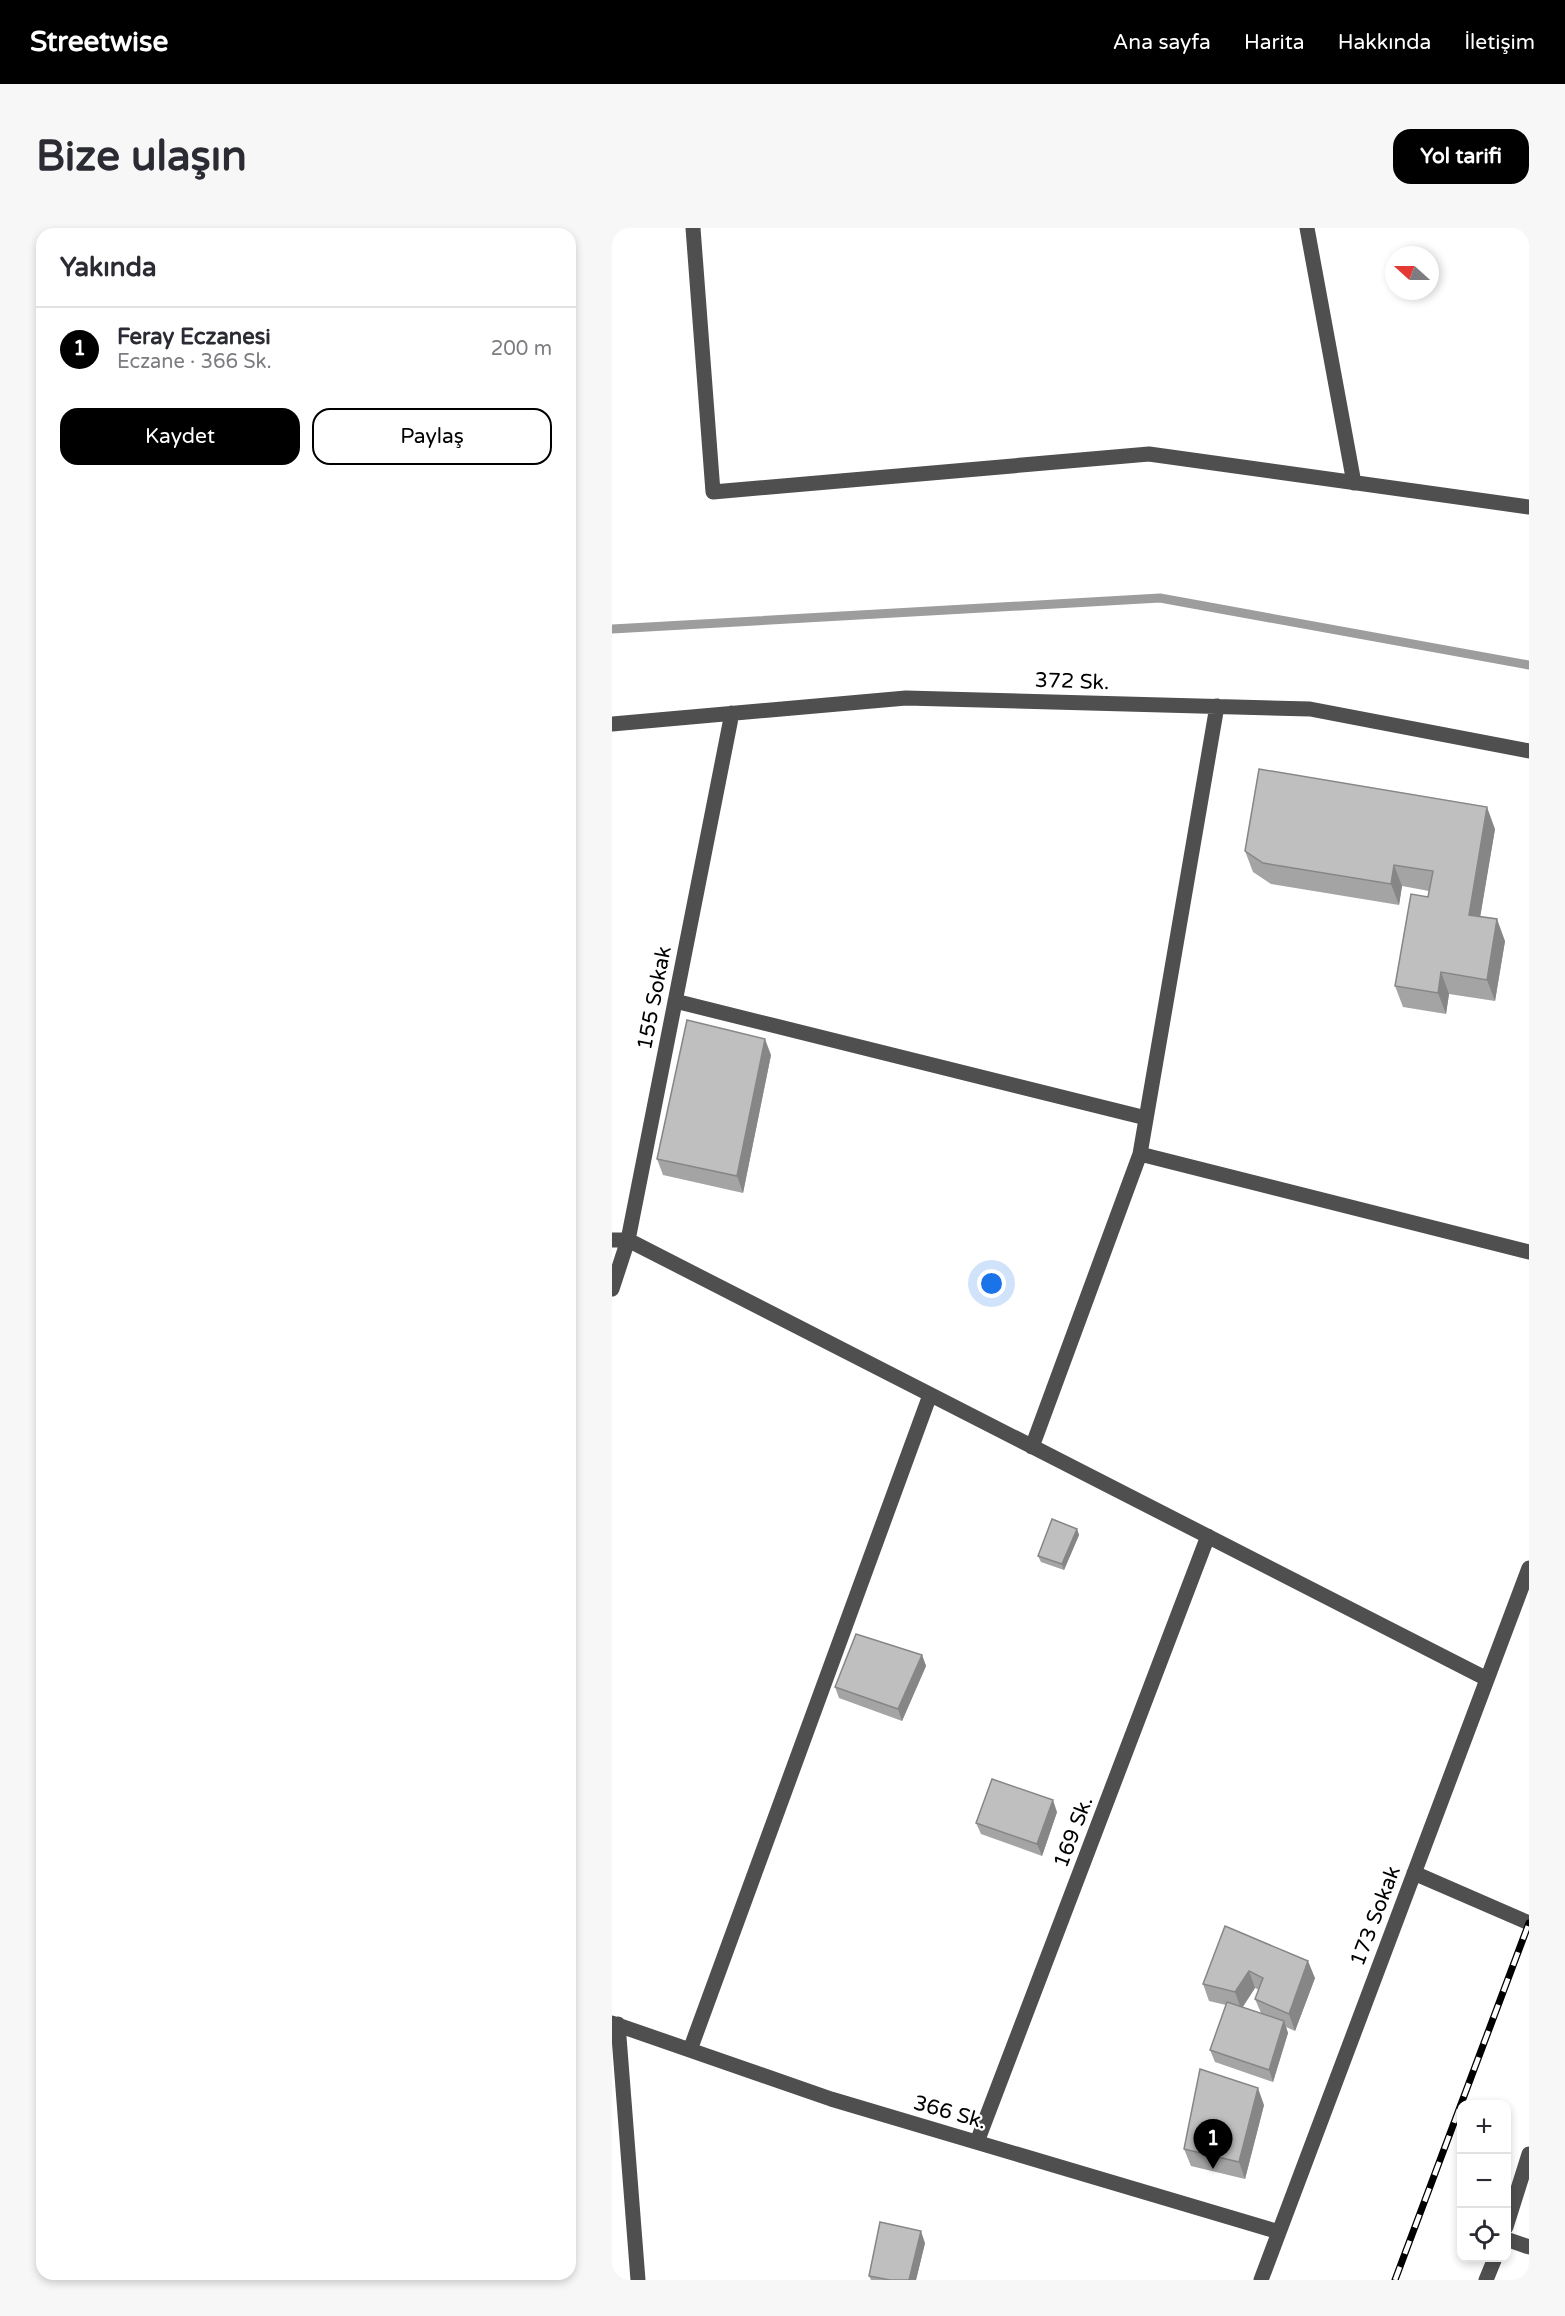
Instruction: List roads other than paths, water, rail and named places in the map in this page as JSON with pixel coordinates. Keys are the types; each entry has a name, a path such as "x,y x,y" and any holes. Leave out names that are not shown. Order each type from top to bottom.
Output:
{"street":[{"path":"693,228 713,492 1149,454 1529,507"},
{"path":"1307,228 1354,483"},
{"name":"372 Sk.","path":"612,724 906,698 1217,706 1310,709 1529,751"},
{"path":"1032,1447 1140,1154 1217,706"},
{"name":"155 Sokak","path":"612,1289 628,1240 732,713"},
{"path":"675,1001 1146,1118"},
{"path":"1140,1154 1529,1252"},
{"path":"612,1240 628,1240 1487,1679"},
{"path":"690,2049 930,1395"},
{"name":"169 Sk.","path":"977,2142 1208,1536"},
{"name":"173 Sokak","path":"1261,2280 1529,1568"},
{"path":"1414,1873 1529,1923"},
{"path":"612,2044 615,2024"},
{"path":"615,2024 638,2280"},
{"name":"366 Sk.","path":"615,2024 831,2099 1279,2232"},
{"path":"1511,2211 1529,2154"},
{"path":"1511,2242 1529,2247"},
{"path":"1486,2280 1493,2262"}],"waterway":[{"path":"612,629 1160,598 1529,665"}],"railway":[{"path":"1395,2280 1529,1923"}],"place":[{"name":"Feray Eczanesi","path":"1213,2169"}]}
